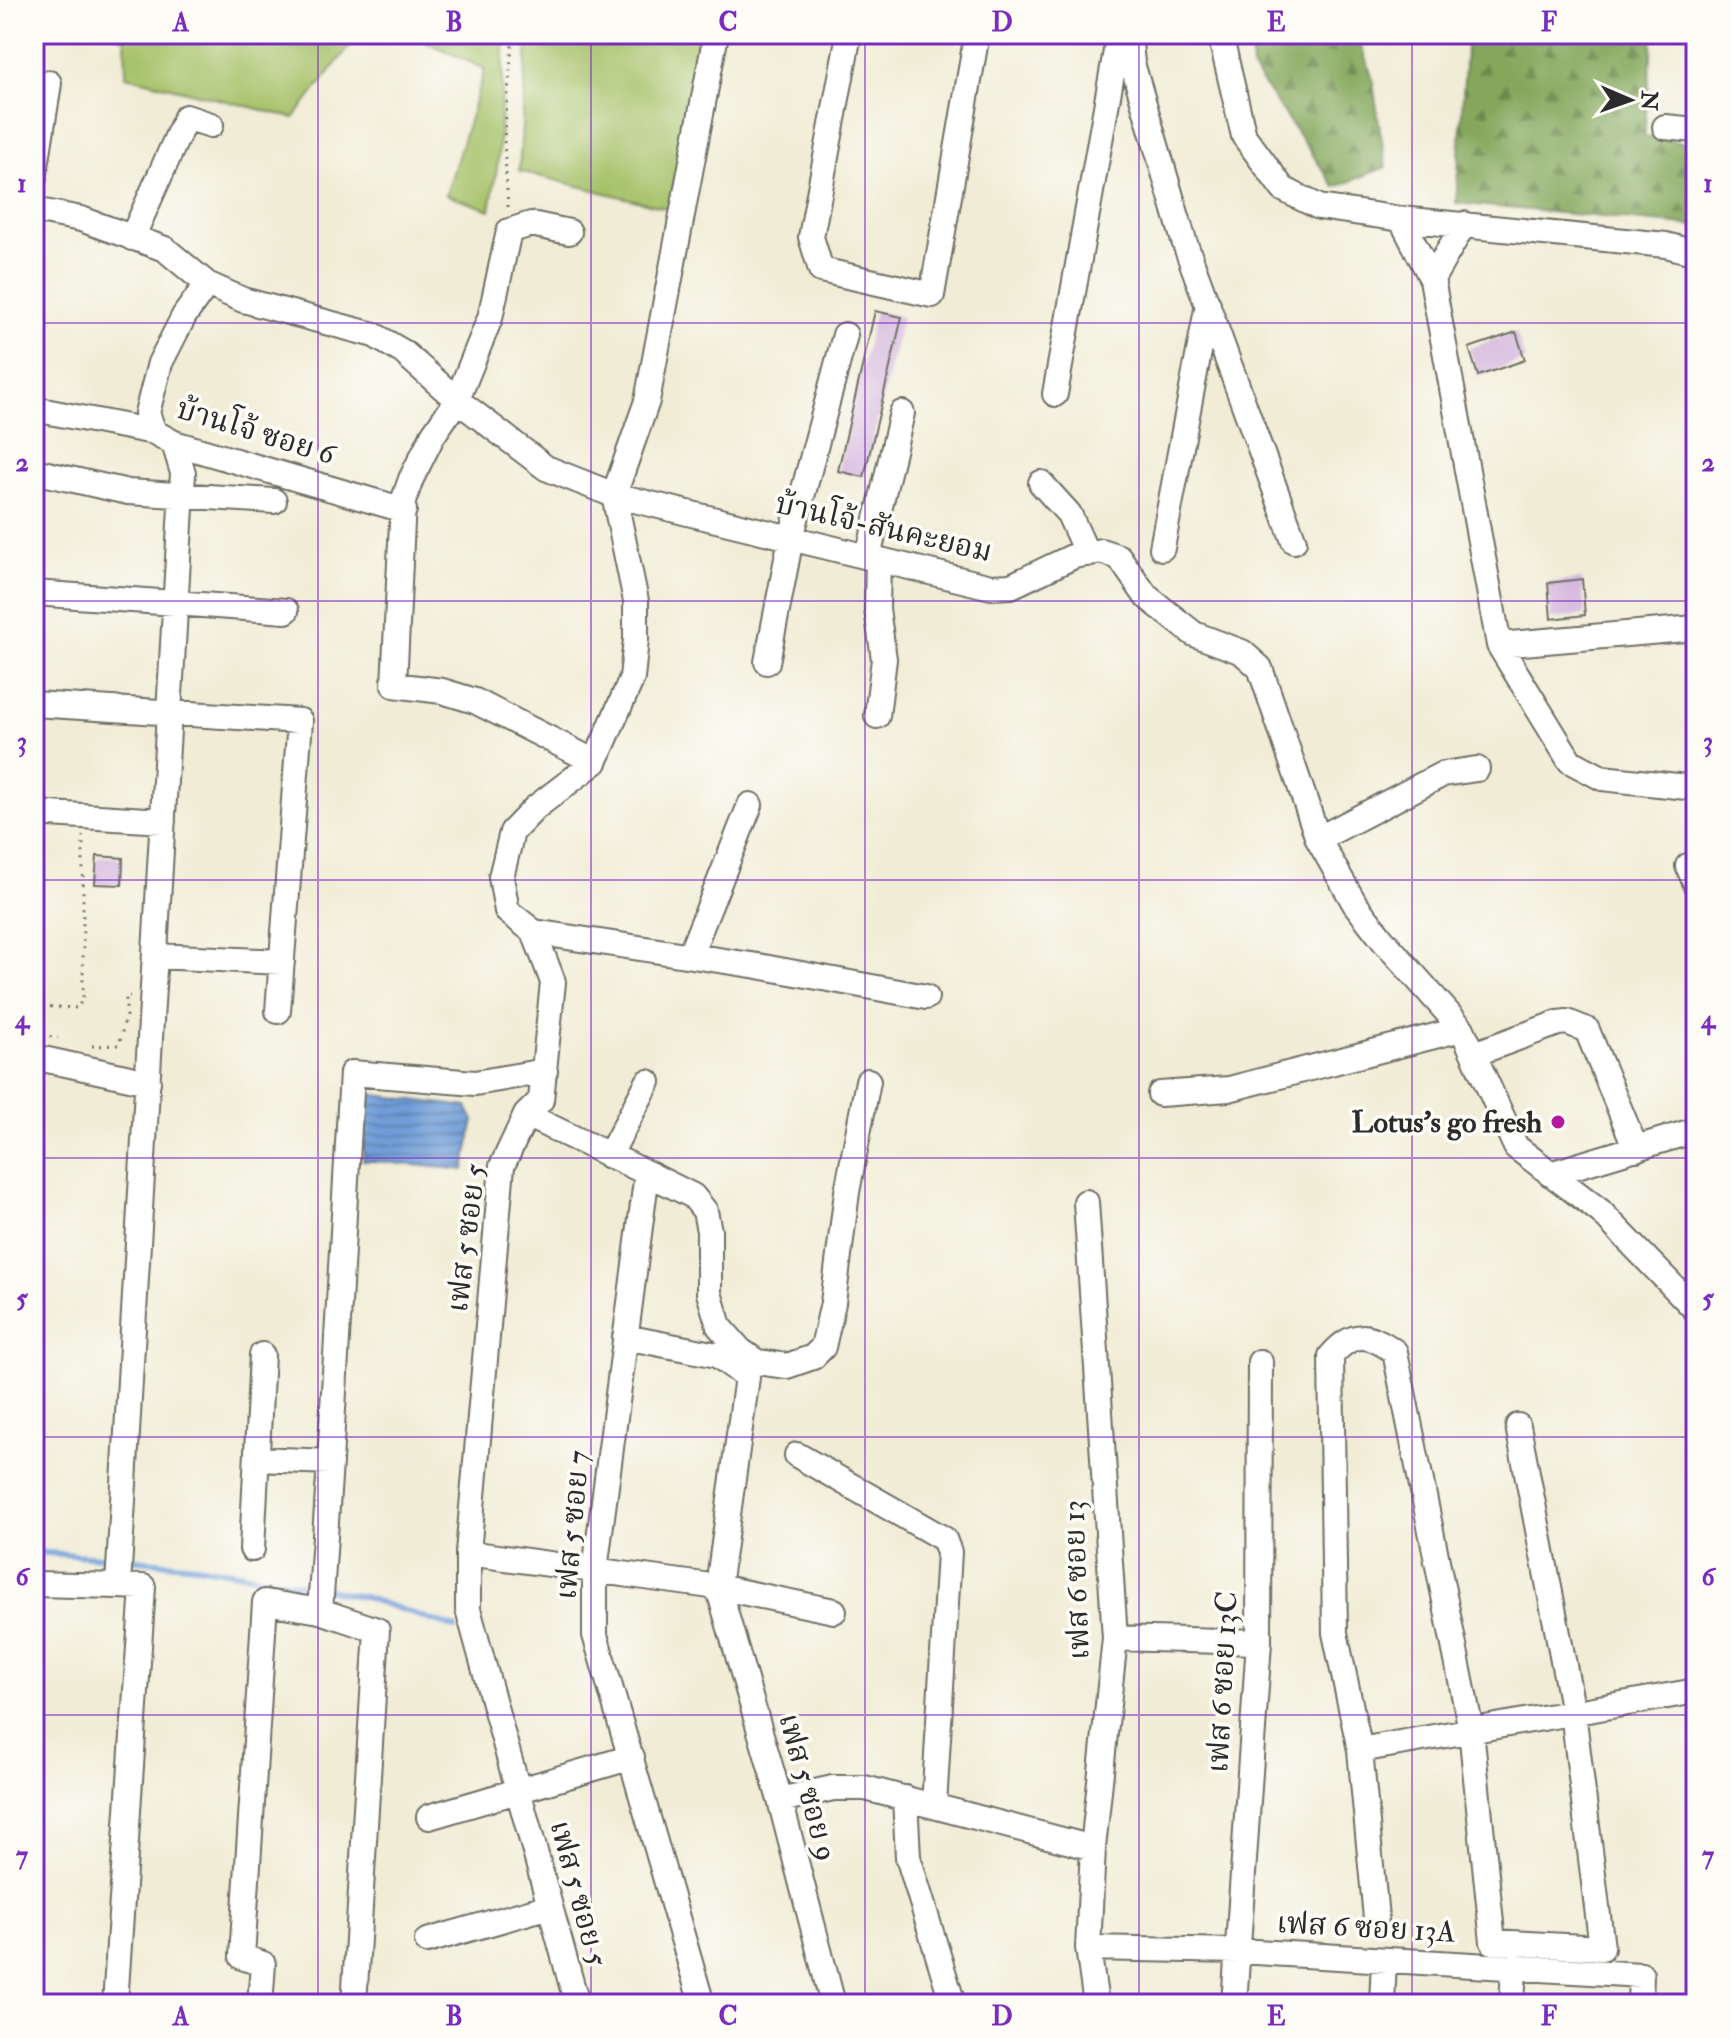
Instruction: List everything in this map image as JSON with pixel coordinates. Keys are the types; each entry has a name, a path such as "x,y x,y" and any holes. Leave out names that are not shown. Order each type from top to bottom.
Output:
{"street":[{"path":"614,495 647,401 716,34"},
{"path":"849,34 811,237 821,270 932,295 977,34"},
{"path":"1055,394 1119,34"},
{"path":"1129,34 1132,63 1184,241 1294,541"},
{"path":"1220,34 1244,136 1283,189 1319,207 1401,219 1666,245 1696,253"},
{"path":"34,179 49,83"},
{"path":"132,238 186,117 211,125"},
{"path":"1665,127 1696,130"},
{"name":"บ้านโจ้-สันคะยอม","path":"34,210 81,219 165,249 207,284 243,300 374,335 403,352 457,400 546,468 614,495 991,587 1011,586 1074,556 1087,554"},
{"path":"1401,219 1432,279 1499,645 1570,761 1602,778 1696,788"},
{"path":"569,232 531,224 509,231 490,318 457,400 433,435 411,479 403,502 394,685 442,691 475,701 595,762"},
{"path":"1432,279 1464,224"},
{"name":"บ้านโจ้ ซอย 6","path":"207,284 184,316 160,363 147,413 164,438 404,510"},
{"path":"1162,548 1208,304"},
{"path":"767,662 791,538 845,335"},
{"path":"34,409 164,438 183,473 118,1578"},
{"path":"877,716 884,659 873,558 902,413"},
{"path":"34,471 128,492 274,501"},
{"path":"1041,483 1069,514 1087,554 1101,551 1119,557 1146,596 1194,634 1242,652 1260,668 1318,839 1355,904 1462,1029 1516,1147 1600,1211 1696,1310"},
{"name":"เฟส 5 ซอย 5","path":"577,2004 468,1609 468,1553 502,1166 526,1115 541,1100 553,982 534,932 507,911 501,877 512,832 535,808 595,762 632,678 636,601 614,495"},
{"path":"34,593 286,611"},
{"path":"1499,645 1696,628"},
{"path":"34,704 300,721 278,1011"},
{"path":"1318,839 1443,774 1477,769"},
{"path":"690,955 750,805"},
{"path":"34,813 163,821"},
{"path":"1696,863 1688,866 1696,884"},
{"path":"534,932 690,955 926,997"},
{"path":"156,956 282,962"},
{"path":"1474,1054 1558,1023 1567,1022 1587,1030 1636,1149"},
{"path":"1160,1094 1229,1089 1462,1029"},
{"path":"34,1057 148,1082"},
{"path":"320,1611 352,1073 475,1083 545,1071"},
{"path":"526,1115 693,1196 705,1211 709,1231 709,1293 719,1326 740,1350 757,1362 787,1366 813,1357 823,1347 833,1303 847,1192 868,1081"},
{"path":"609,1156 648,1082"},
{"path":"1550,1174 1696,1130"},
{"name":"เฟส 5 ซอย 7","path":"647,1173 595,1570 595,1635 702,2004"},
{"name":"เฟส 6 ซอย 13","path":"1086,1202 1115,1638 1093,1848 1088,1948 1096,2004"},
{"path":"625,1337 717,1355 747,1377 718,1587"},
{"path":"1376,1918 1360,1750 1335,1633 1331,1356 1344,1341 1364,1337 1379,1340 1395,1352 1471,1730 1493,1942 1602,1948 1573,1712 1518,1426"},
{"path":"252,1549 262,1355"},
{"name":"เฟส 6 ซอย 13C","path":"1234,2004 1259,1642 1260,1362"},
{"path":"797,1455 944,1539 949,1552 934,1806"},
{"path":"257,1459 330,1462"},
{"path":"468,1553 718,1587 834,1611"},
{"path":"34,1584 118,1578 143,1587 115,2004"},
{"name":"เฟส 5 ซอย 9","path":"718,1587 780,1800 833,2004"},
{"path":"260,2004 263,1964 242,1957 265,1602 320,1611 377,1630 354,2004"},
{"path":"1115,1638 1259,1642"},
{"path":"1360,1750 1696,1691"},
{"path":"429,1817 632,1757"},
{"path":"780,1800 833,1788 865,1788 1093,1848"},
{"path":"905,1798 908,1857 953,2004"},
{"path":"427,1941 550,1906"},
{"name":"เฟส 6 ซอย 13A","path":"1088,1948 1238,1951 1641,1975 1640,2004"},
{"path":"1382,2004 1384,1960"},
{"path":"1512,2004 1514,1967"}],"path":[{"path":"509,231 504,139 513,34"},
{"path":"34,1006 78,1008 83,997 83,816"},
{"path":"84,1044 101,1047 119,1045 126,1015 126,996 153,995"},
{"path":"34,1033 59,1038"}],"green space":[{"path":"113,34 359,34 294,118 126,76 125,39"},
{"path":"409,34 505,34 498,162 490,210 446,195 485,69"},
{"path":"528,34 703,34 669,209 519,171"},
{"path":"1250,34 1357,34 1372,77 1386,167 1335,187 1252,68"},
{"path":"1467,34 1653,34 1644,137 1696,144 1696,226 1456,203"}],"water":[{"path":"368,1094 467,1107 474,1121 464,1170 363,1160"}],"building":[{"path":"875,311 902,317 864,477 838,471"},
{"path":"1516,332 1525,360 1478,376 1469,348"},
{"path":"1582,579 1585,615 1551,619 1548,583"},
{"path":"97,856 123,858 122,885 95,884"}],"waterway":[{"path":"34,1552 115,1558"},
{"path":"126,1559 196,1566 317,1587"},
{"path":"328,1590 364,1597 455,1628"}],"place":[{"name":"Lotus's go fresh","path":"1558,1122"}]}
